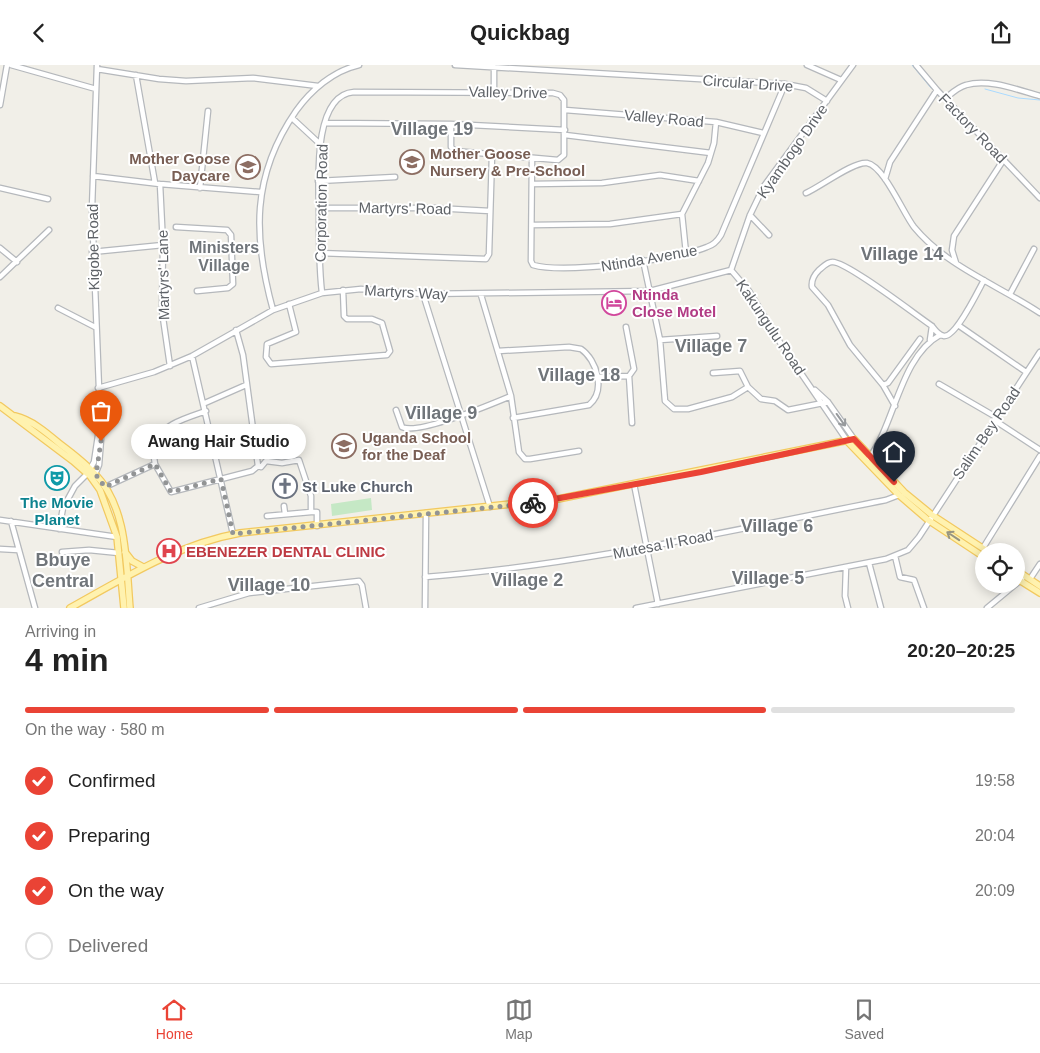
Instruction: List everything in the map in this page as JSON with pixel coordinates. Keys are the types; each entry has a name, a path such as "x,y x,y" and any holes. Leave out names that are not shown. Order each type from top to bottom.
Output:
{"main road":[{"path":"0,405 105,487 117,515 130,608"},
{"name":"Kakungulu Road","path":"851,440 870,456 901,494"},
{"name":"Kakungulu Road","path":"851,440 866,461 901,494"},
{"path":"70,608 144,567 190,546 233,534 558,499 851,440"},
{"path":"91,475 105,501 122,553 144,567"},
{"path":"901,494 975,550"},
{"path":"930,517 975,544"},
{"path":"124,608 125,578"},
{"path":"1025,579 1040,586"},
{"path":"1025,580 1040,593"}],"street":[{"path":"0,105 0,97 9,65 96,89"},
{"path":"32,71 34,65"},
{"path":"274,310 260,248 260,192 270,159 292,117 318,86 332,76 359,65"},
{"name":"Circular Drive","path":"455,65 785,85 810,90 827,101"},
{"path":"548,65 548,71"},
{"path":"806,65 841,80"},
{"path":"916,65 937,89"},
{"name":"Kyambogo Drive","path":"731,270 750,215 770,176 852,66"},
{"path":"97,67 136,75 186,81 239,78 270,79 318,86"},
{"name":"Kigobe Road","path":"91,475 99,429 92,252 97,67"},
{"path":"494,67 494,92"},
{"name":"Martyrs' Lane","path":"136,75 158,184 163,245 162,311 170,365"},
{"path":"946,98 964,85 973,83 984,83 1040,96"},
{"name":"Ntinda Avenue","path":"532,225 531,261 534,265 574,268 643,260 707,248 718,239 785,85"},
{"name":"Factory Road","path":"885,179 890,163 937,89 1040,198"},
{"name":"Valley Drive","path":"349,92 553,93 563,97 565,110 564,152 561,159 492,155 453,149 451,124"},
{"name":"Corporation Road","path":"322,293 318,181 320,144 325,123 333,104 349,92"},
{"name":"Valley Road","path":"565,110 716,122 763,133"},
{"path":"200,188 208,111"},
{"path":"292,117 320,144"},
{"path":"686,253 682,214 711,153 716,122"},
{"path":"325,123 451,124 565,133 711,153"},
{"path":"320,253 482,259 490,254 492,155"},
{"path":"532,158 532,225 610,224 682,214"},
{"path":"957,264 952,250 954,236 1004,159"},
{"path":"806,193 853,166 863,163 872,165 885,179 914,227 957,264 1040,313"},
{"path":"532,184 602,183 666,175 698,181"},
{"path":"93,176 158,184 260,192"},
{"path":"318,181 396,177"},
{"path":"0,188 48,199"},
{"name":"Martyrs' Road","path":"319,208 436,207 490,211"},
{"path":"750,215 769,235"},
{"path":"176,227 226,230 231,235 233,284 228,288 197,291"},
{"path":"1,275 17,262 48,230"},
{"path":"92,252 163,245"},
{"path":"232,249 260,248"},
{"path":"0,249 17,262"},
{"path":"1010,294 1034,249"},
{"path":"643,260 660,340 665,401 674,409 688,409 732,397 748,387"},
{"path":"895,406 882,385 850,345 828,305 812,287 813,279 827,263 837,262 862,277 932,326 940,335"},
{"name":"Martyrs Way","path":"98,388 192,356 274,310 322,293 361,289 423,294 481,295 650,291 731,270"},
{"name":"Kakungulu Road","path":"731,270 749,291 781,345 822,405 851,440"},
{"path":"930,340 940,335 950,335 958,325 984,280"},
{"path":"289,304 296,332 267,344 266,357 271,364 387,355 390,351 382,323 372,319 347,319 344,316 343,290"},
{"path":"423,294 490,507"},
{"path":"481,295 511,396 519,451 524,459 579,451"},
{"path":"58,308 95,327"},
{"path":"958,325 1026,372"},
{"path":"866,461 895,406 910,369 930,340 932,326"},
{"path":"626,327 634,369 629,376 632,423"},
{"path":"236,330 243,355 258,466"},
{"path":"660,340 717,337"},
{"path":"882,385 888,383 920,339"},
{"path":"498,351 569,347 581,349 594,366 598,377 594,401 589,405 513,418"},
{"name":"Salim Bey Road","path":"895,556 912,545 1040,352"},
{"path":"192,356 233,534"},
{"path":"713,373 740,371 748,387 761,399 775,401 788,411 822,405 828,402"},
{"path":"598,377 629,376"},
{"path":"939,384 995,418 1040,450"},
{"path":"204,403 246,385"},
{"name":"Kakungulu Road","path":"810,385 828,402 851,440"},
{"path":"396,410 400,424 405,429 460,416 511,396"},
{"path":"206,411 182,419 162,431 152,444 155,464 171,492 252,471 258,466 261,467 266,461 282,463 299,460 311,496 310,512"},
{"path":"989,543 1040,456"},
{"path":"105,487 155,464"},
{"path":"59,529 63,508 75,486 91,475"},
{"path":"634,484 658,604"},
{"name":"Mutesa II Road","path":"425,577 522,568 648,547 886,500 901,494"},
{"path":"284,506 285,514"},
{"path":"267,516 316,512 317,526"},
{"path":"424,608 426,513"},
{"path":"0,520 117,537"},
{"path":"11,521 34,608"},
{"path":"0,549 18,550"},
{"path":"62,552 89,550 122,553"},
{"path":"636,608 869,563 895,556 900,577 914,580 924,608"},
{"path":"869,563 881,608"},
{"path":"1025,576 1040,563"},
{"path":"846,567 845,596 848,608"},
{"path":"199,608 249,593 359,581 362,585 366,608"},
{"path":"987,608 1005,593"}],"green space":[{"path":"371,498 372,510 332,516 331,504"}],"waterway":[{"path":"912,65 931,88"},
{"path":"985,89 1018,98 1040,100"}],"way so far":[{"path":"101,441 100,459 96,475 105,487 155,464 167,489 171,492 221,479 233,534 533,503"}],"place":[{"name":"Mother Goose Nursery & Pre-School","path":"412,162"},
{"name":"Mother Goose Daycare","path":"248,167"},
{"name":"Ntinda Close Motel","path":"614,303"},
{"name":"Awang Hair Studio","path":"101,441"},
{"name":"Uganda School for the Deaf","path":"344,446"},
{"name":"The Movie Planet","path":"57,478"},
{"name":"St Luke Church","path":"285,486"},
{"name":"EBENEZER DENTAL CLINIC","path":"169,551"}],"district":[{"name":"Village 19","path":"432,129"},
{"name":"Village 14","path":"902,254"},
{"name":"Ministers Village","path":"224,256"},
{"name":"Village 7","path":"711,346"},
{"name":"Village 18","path":"579,375"},
{"name":"Village 9","path":"441,413"},
{"name":"Village 6","path":"777,526"},
{"name":"Bbuye Central","path":"63,570"},
{"name":"Village 5","path":"768,578"},
{"name":"Village 2","path":"527,580"},
{"name":"Village 10","path":"269,585"}],"route":[{"path":"533,503 701,472 848,442 854,439 894,482"}]}
